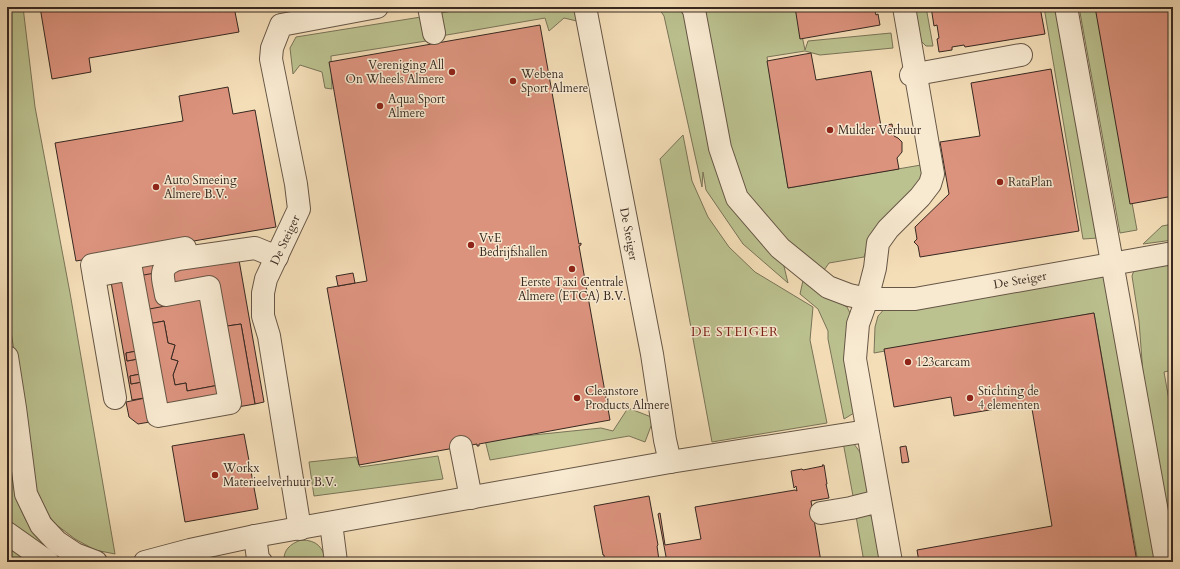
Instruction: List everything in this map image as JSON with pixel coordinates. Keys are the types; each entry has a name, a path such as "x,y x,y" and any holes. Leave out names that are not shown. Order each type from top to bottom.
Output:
{"street":[{"name":"De Steiger","path":"300,529 269,336 263,316 263,293 266,279 299,209 296,184 271,59 272,48 280,25 378,7"},
{"path":"429,7 434,32"},
{"name":"De Steiger","path":"585,7 652,354 665,440 670,462"},
{"name":"De Steiger","path":"692,7 694,10 720,148 737,198 780,248 828,287 867,300 915,299 1173,253"},
{"path":"891,562 855,359 858,324 867,300 875,268 878,243 888,229 920,197 930,184 933,174 913,74 904,7"},
{"path":"1066,7 1096,166 1112,265 1166,562"},
{"path":"913,74 1021,55"},
{"path":"93,270 165,252 260,235 280,251"},
{"path":"93,270 131,269 158,416 230,403 209,287 166,295 162,274 163,269 171,261 178,259 255,248 280,251"},
{"path":"140,316 151,297 150,273 152,265 156,258 165,252"},
{"path":"93,270 115,398"},
{"path":"7,357 15,408 13,445 26,494 41,525 57,542 75,554 96,562"},
{"path":"145,562 190,550 255,536 670,462 867,431"},
{"path":"462,447 471,498"},
{"path":"821,513 879,501"},
{"path":"331,523 336,562"},
{"path":"7,532 48,562"},
{"path":"255,536 258,559 261,562"}],"green space":[{"path":"7,7 23,7 35,107 70,293 115,554 95,550 75,539 54,523 38,500 7,307"},
{"path":"475,7 576,7 581,22 564,18 549,31 545,18 441,36 441,13"},
{"path":"658,7 682,7 730,199 782,258 788,283 743,244 706,190 703,172 702,187 664,16"},
{"path":"699,7 796,7 805,50 808,41 891,33 893,48 820,55 805,51 767,57 788,188 921,165 923,174 916,189 869,241 864,257 829,263 822,273 791,248 741,192"},
{"path":"915,7 926,7 933,46 926,46 920,40"},
{"path":"1044,7 1057,7 1098,238 1083,239"},
{"path":"1079,7 1096,7 1137,230 1120,233"},
{"path":"421,17 426,41 331,56 332,89 325,88 322,72 300,65 293,74 290,48 296,37"},
{"path":"683,135 692,181 708,217 729,247 755,272 813,307 810,340 827,423 712,442 660,159"},
{"path":"1173,224 1173,240 1143,244 1162,226"},
{"path":"1173,258 1173,370 1164,372 1173,423 1173,545 1143,374 1139,321 1132,276 1136,265"},
{"path":"804,276 833,299 847,307 851,315 854,413 844,419 828,339 828,331 818,309 800,294"},
{"path":"1106,277 1158,562 1138,562 1094,313 874,353 875,327 878,316 888,305 1071,280"},
{"path":"628,408 654,418 645,442 629,436 490,460 485,440 601,428 613,431"},
{"path":"843,442 852,442 861,454 866,466 870,492 853,496"},
{"path":"438,456 443,479 314,496 309,462 356,457 360,467"},
{"path":"7,459 10,460 16,496 26,520 39,537 68,562 60,562 7,524"},
{"path":"856,516 872,516 882,562 864,562"},
{"path":"301,540 311,541 318,545 323,552 326,562 284,562 285,554 288,548"},
{"path":"11,543 38,562 10,562 7,560 7,548"}],"building":[{"path":"40,7 234,7 239,32 89,58 91,72 52,79"},
{"path":"795,7 874,7 876,15 878,14 880,25 800,39"},
{"path":"931,7 1040,7 1045,34 965,47 964,45 952,47 952,50 939,52 937,25 934,26"},
{"path":"1095,7 1173,7 1173,72 1171,73 1173,86 1173,196 1130,204"},
{"name":"VvE Bedrijfshallen","path":"540,25 579,244 581,243 579,246 610,420 479,444 479,446 477,446 477,444 359,465 327,288 367,281 329,62"},
{"path":"811,53 816,80 871,71 881,126 892,124 894,136 902,142 902,152 897,158 899,169 788,188 767,61"},
{"path":"1051,69 1079,231 920,257 918,246 914,242 917,239 915,227 949,194 940,142 980,136 971,83"},
{"path":"228,87 233,114 255,110 276,227 76,261 55,143 183,121 179,96"},
{"path":"236,243 264,402 255,404 241,324 220,327 219,385 187,391 186,383 175,385 173,375 178,361 171,359 175,345 168,343 164,321 138,326 142,350 126,353 127,361 143,358 146,373 130,376 131,384 147,381 150,397 132,400 108,265"},
{"path":"166,271 171,305 133,312 127,278"},
{"path":"353,273 355,283 338,286 336,276"},
{"path":"1094,313 1137,562 919,562 917,550 1052,526 1031,403 954,416 951,397 894,407 884,349"},
{"path":"164,321 168,343 175,345 171,359 178,361 173,375 175,385 186,383 187,391 219,385 220,327 241,324 255,404 138,424 129,417 126,402 150,397 147,381 131,384 130,376 146,373 143,358 127,361 126,353 142,350 138,326"},
{"path":"244,434 258,509 185,522 172,446"},
{"path":"906,446 909,462 902,463 900,447"},
{"path":"822,465 824,465 829,498 811,501 821,562 667,562 658,514 660,513 665,545 701,539 695,507 795,490 797,491 796,486 794,488 791,471 823,466"},
{"path":"649,496 658,545 659,560 661,560 661,562 605,562 594,506"}],"place":[{"name":"Vereniging All On Wheels Almere","path":"452,72"},
{"name":"Webena Sport Almere","path":"513,81"},
{"name":"Aqua Sport Almere","path":"380,106"},
{"name":"Mulder Verhuur","path":"830,130"},
{"name":"RataPlan","path":"1000,182"},
{"name":"Auto Smeeing Almere B.V.","path":"156,187"},
{"name":"VvE Bedrijfshallen","path":"471,245"},
{"name":"Eerste Taxi Centrale Almere (ETCA) B.V.","path":"572,269"},
{"name":"123carcam","path":"908,362"},
{"name":"Cleanstore Products Almere","path":"577,398"},
{"name":"Stichting de 4 elementen","path":"970,398"},
{"name":"Workx Materieelverhuur B.V.","path":"215,475"}],"district":[{"name":"DE STEIGER","path":"735,332"}]}
